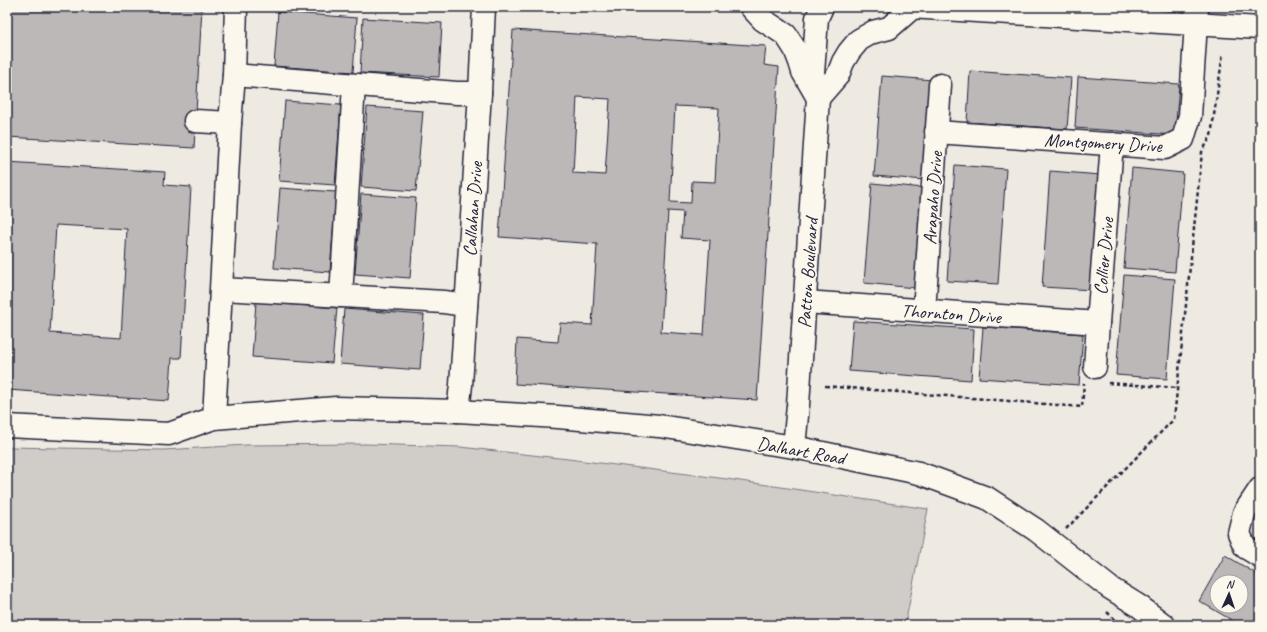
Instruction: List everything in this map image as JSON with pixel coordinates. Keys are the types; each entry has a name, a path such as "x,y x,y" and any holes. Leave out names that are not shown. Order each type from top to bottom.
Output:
{"street":[{"path":"214,418 234,75 236,7"},
{"name":"Callahan Drive","path":"458,411 480,93 484,7"},
{"path":"751,7 763,20 786,35 795,49 803,72 818,98 838,75 843,62 859,40 873,32 889,28 912,7"},
{"name":"Patton Boulevard","path":"794,447 818,98 813,73 817,24 822,7"},
{"name":"Patton Boulevard","path":"818,98 827,74 831,20 826,7"},
{"path":"909,7 1196,16 1260,28"},
{"name":"Montgomery Drive","path":"936,132 1165,148 1183,139 1190,116 1196,16"},
{"path":"234,75 457,93 480,93"},
{"path":"341,296 354,85"},
{"name":"Arapaho Drive","path":"924,311 940,85"},
{"path":"196,120 230,123"},
{"name":"Collier Drive","path":"1098,378 1098,323 1112,144"},
{"path":"222,289 444,302 466,305"},
{"name":"Thornton Drive","path":"805,302 1098,323"},
{"name":"Dalhart Road","path":"7,426 169,434 214,418 336,408 458,411 558,417 659,426 794,447 919,473 987,498 1036,530 1110,588 1139,606 1164,625"},
{"path":"1260,489 1244,513 1240,533 1245,547 1260,556"},
{"name":"Dalhart Road","path":"1110,588 1136,616 1142,625"}],"path":[{"path":"1066,529 1174,419 1202,152 1210,136 1223,53"},
{"path":"825,386 1082,407 1084,382 1098,378 1178,388"}],"shaded area":[{"path":"366,444 460,447 568,459 727,479 928,509 905,625 7,625 7,447 164,450 247,445"}],"building":[{"path":"7,7 202,7 194,148 7,137"},
{"path":"278,12 357,18 353,72 274,66"},
{"path":"363,18 442,23 439,77 360,73"},
{"path":"513,30 766,46 764,65 779,67 757,400 515,384 517,339 558,342 560,323 592,325 597,244 499,237","holes":["577,97 610,99 605,175 573,173","675,106 719,108 715,182 692,181 691,203 670,202","668,211 683,212 681,238 710,240 704,335 661,332"]},
{"path":"970,71 1071,78 1067,129 967,122"},
{"path":"882,76 933,80 925,180 874,176"},
{"path":"1078,77 1179,84 1175,135 1075,128"},
{"path":"285,101 341,105 335,185 279,181"},
{"path":"367,107 423,111 416,191 361,187"},
{"path":"7,162 165,172 164,185 191,187 181,358 172,358 169,401 7,390","holes":["56,225 127,229 121,338 50,333"]},
{"path":"955,165 1006,169 998,284 947,281"},
{"path":"1132,168 1183,173 1175,272 1124,268"},
{"path":"1050,171 1101,175 1093,290 1042,287"},
{"path":"872,183 924,188 915,288 864,283"},
{"path":"280,188 336,192 330,272 274,268"},
{"path":"361,194 416,198 410,278 355,274"},
{"path":"1124,275 1175,279 1167,379 1116,375"},
{"path":"256,302 337,308 332,363 252,357"},
{"path":"344,309 424,315 420,370 340,364"},
{"path":"853,321 974,329 971,380 849,371"},
{"path":"983,327 1083,334 1079,385 979,378"},
{"path":"1225,555 1260,576 1260,625 1240,625 1221,614 1249,614 1249,574 1214,574"},
{"path":"1209,583 1209,607 1199,601"}]}
